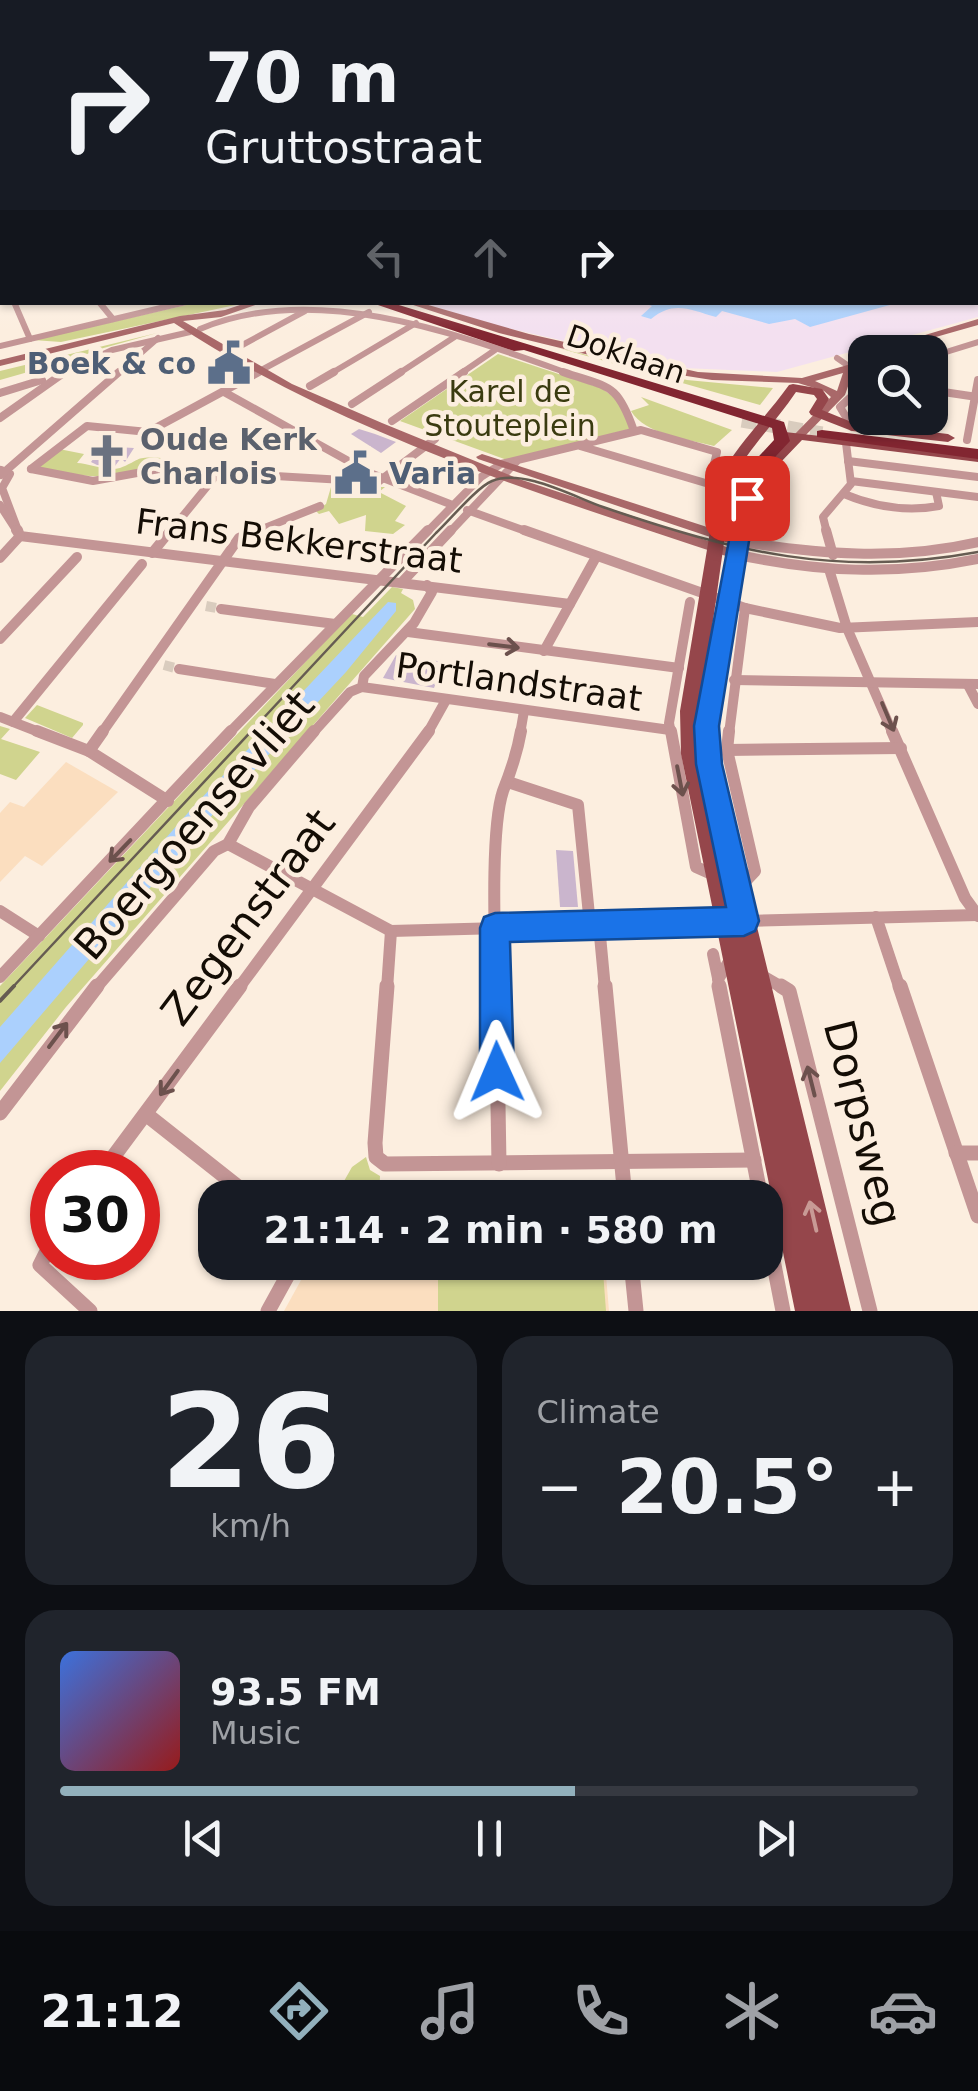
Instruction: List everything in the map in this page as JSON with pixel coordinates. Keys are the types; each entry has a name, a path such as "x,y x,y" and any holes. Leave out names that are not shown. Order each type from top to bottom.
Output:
{"highway":[{"name":"Doklaan","path":"374,307 598,372 628,386 747,414 502,345 396,305"},
{"path":"502,345 769,422"},
{"path":"598,372 769,422 791,435 742,483 737,540"},
{"path":"823,426 976,448"},
{"path":"948,438 976,448"}],"main road":[{"name":"Doklaan","path":"0,363 113,336 191,327 251,305"},
{"name":"Doklaan","path":"417,305 499,331 701,380 793,388"},
{"path":"935,335 978,323"},
{"path":"944,335 978,323"},
{"path":"191,327 265,369 431,442 715,542 737,540"},
{"path":"191,327 235,348 265,369 431,442"},
{"path":"769,422 793,388 848,360"},
{"path":"823,426 836,396 843,362"},
{"path":"820,381 848,362"},
{"name":"Doklaan","path":"640,364 793,388 820,381 836,396"},
{"path":"793,388 808,388 820,394 823,399 815,410 823,426"},
{"path":"791,435 785,421 793,388"},
{"name":"Dorpsweg","path":"769,422 740,453 726,478 710,604 706,738 737,890 735,921 721,963 810,1311"},
{"path":"791,435 823,426 848,427"},
{"path":"791,435 846,444 976,448"},
{"name":"Dorpsweg","path":"791,435 754,480 737,540 710,604 688,726 716,876 756,972 836,1311"},
{"path":"922,435 948,438"}],"street":[{"path":"15,305 30,339"},
{"path":"101,305 113,319"},
{"path":"0,346 173,305"},
{"path":"374,307 146,432 97,425 85,428 31,469 88,481 149,469 386,479 431,442"},
{"name":"Doklaan","path":"191,327 305,310 374,307 456,336 502,345 610,388 622,397 634,431"},
{"path":"235,348 305,310"},
{"path":"310,386 416,323"},
{"path":"0,393 48,380 110,349 191,327"},
{"path":"352,404 456,336"},
{"path":"20,536 1,486 10,476 2,472 28,454 158,337"},
{"path":"948,351 978,342"},
{"path":"392,422 502,345"},
{"path":"0,418 48,380"},
{"path":"976,448 978,380"},
{"path":"224,392 282,428 386,479 450,504"},
{"path":"948,393 976,397"},
{"path":"848,400 840,407 848,420"},
{"path":"403,581 504,468 580,446 634,431 716,450 709,484 580,446"},
{"path":"833,555 823,517 851,481 846,444"},
{"path":"848,461 978,476"},
{"name":"Boergoensevliet","path":"0,977 450,504 504,468"},
{"path":"14,722 218,473"},
{"path":"851,481 978,497"},
{"path":"844,494 867,504 921,510 939,506 936,492"},
{"path":"0,505 20,536"},
{"path":"89,751 159,664 241,537 320,506"},
{"path":"467,510 710,604 848,628 978,622"},
{"path":"0,558 20,536"},
{"name":"Frans Bekkerstraat","path":"20,536 83,550 227,559 570,604"},
{"path":"737,540 833,555 912,554 978,542"},
{"path":"737,540 830,569 905,570 973,561 978,573"},
{"path":"0,639 83,550"},
{"path":"544,651 596,557"},
{"path":"830,569 848,628 964,898 978,916"},
{"name":"Boergoensevliet","path":"0,1113 80,1007 214,851 228,844 233,828 350,692 362,687 364,676 408,632 429,601 432,592 427,585"},
{"name":"Dorpsweg","path":"710,604 679,668 670,730 696,867 716,876"},
{"name":"Dorpsweg","path":"710,604 734,680 727,750 755,871 737,890"},
{"path":"221,609 335,624"},
{"path":"408,632 679,668"},
{"path":"180,669 275,684"},
{"path":"734,680 874,686 973,685 978,704"},
{"name":"Portlandstraat","path":"362,687 670,730"},
{"name":"Zegenstraat","path":"119,1150 442,714 446,700"},
{"path":"499,1164 495,928 503,792 511,782 524,710"},
{"path":"0,716 89,751 168,800"},
{"path":"727,750 901,748"},
{"path":"511,782 523,791 567,797 578,805 623,1180"},
{"path":"228,844 310,892 391,931 978,916"},
{"path":"0,911 40,936"},
{"path":"876,916 978,1216"},
{"path":"391,931 375,1151 385,1164 754,1160"},
{"name":"Dorpsweg","path":"721,963 758,1180"},
{"name":"Dorpsweg","path":"756,972 788,990 870,1311"},
{"path":"146,1115 229,1180"},
{"path":"956,1153 978,1153"},
{"path":"56,1280 90,1311"},
{"path":"268,1311 286,1280"},
{"path":"633,1280 636,1311"},
{"path":"777,1280 783,1311"}],"shaded area":[{"path":"429,305 978,305 978,317 912,335 848,335 848,353 777,372 683,368 498,326"},
{"path":"66,762 118,792 42,866 25,856 0,882 0,813 10,802 24,807"},
{"path":"301,1280 606,1280 609,1311 284,1311"}],"green space":[{"path":"186,305 236,305 61,342 33,340"},
{"path":"157,333 93,351 40,379 31,380 40,377 35,370 0,380 0,371"},
{"path":"555,347 687,380 773,388 760,405"},
{"name":"Karel de Stouteplein","path":"498,354 601,388 618,400 630,429 507,460 400,421"},
{"path":"641,397 732,430 714,446 657,431 631,411 649,405"},
{"path":"59,449 84,454 77,463 109,469 142,458 161,458 134,473 118,476 85,476 38,468"},
{"path":"331,487 385,487 379,492 406,506 395,521 405,525 393,534 365,531 366,515 339,524 329,511 319,514 316,511 326,504"},
{"path":"392,587 403,589 401,593 413,600 415,609 66,1007 0,1091 0,986 342,623 352,614 363,617"},
{"path":"37,705 83,725 72,738 25,718"},
{"path":"0,726 10,729 1,739 40,752 16,780 0,774"},
{"path":"366,1157 370,1170 380,1180 345,1180 352,1167"},
{"path":"438,1280 604,1280 606,1311 438,1311"}],"water":[{"path":"649,305 890,305 810,327 795,319 769,324 722,311 716,317 682,308 667,310 651,319 641,316 652,306"},
{"path":"388,602 396,603 396,611 346,672 214,813 0,1063 0,1027 194,806"}],"building":[{"path":"359,429 396,442 381,453 351,434"},
{"name":"Oude Kerk Charlois","path":"134,448 125,462 121,458 115,466 97,465 91,462 96,455 92,450"},
{"path":"396,655 444,662 434,688 383,678"},
{"path":"556,850 573,851 578,907 560,907"}],"tunnel":[{"path":"742,420 822,434"},
{"path":"206,606 221,609"},
{"path":"164,665 179,669"}],"tram line":[{"path":"11,989 436,533 492,481 533,481 698,537 788,556 879,562 978,552"},
{"path":"0,1001 14,986"}],"place":[{"name":"Boek & co","path":"229,363"},
{"name":"Oude Kerk Charlois","path":"107,456"},
{"name":"Varia","path":"356,473"}],"route":[{"path":"497,1072 495,928 744,921 709,764 706,726 739,524 747,498"}]}
